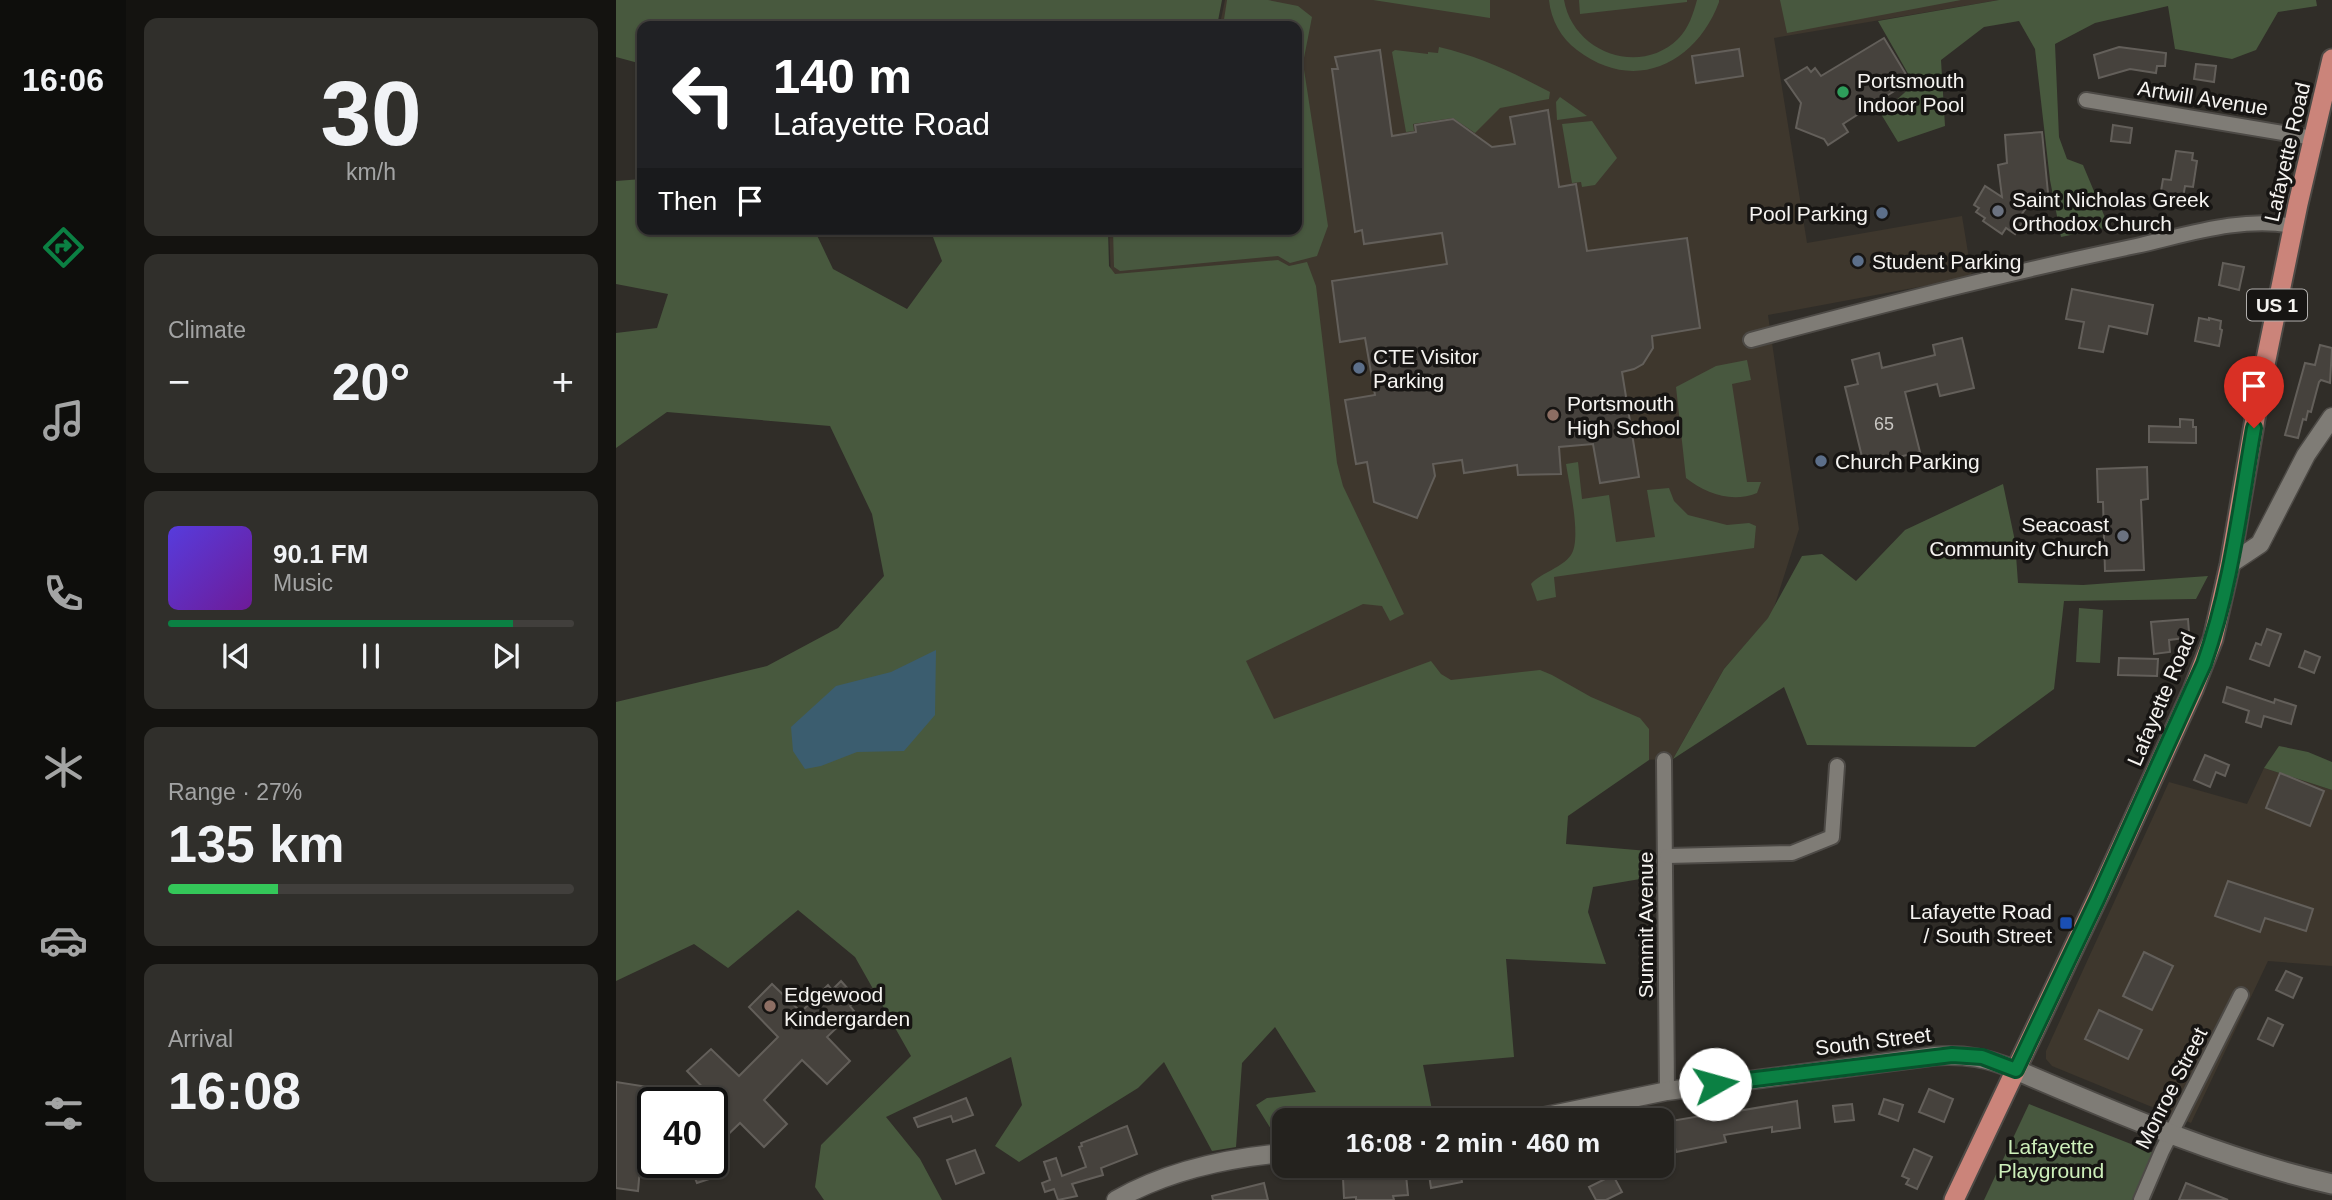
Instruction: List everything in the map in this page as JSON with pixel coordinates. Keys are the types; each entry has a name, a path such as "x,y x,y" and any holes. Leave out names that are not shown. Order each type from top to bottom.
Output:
{"main road":[{"name":"Lafayette Road","path":"1954,1200 2090,915 2213,639 2230,564 2261,384 2293,226 2332,59"},
{"name":"South Street","path":"2016,1070 2170,1134 2246,1161 2332,1184"}],"street":[{"name":"Artwill Avenue","path":"2086,100 2313,138"},
{"path":"1751,340 1947,288 2070,259 2257,222 2293,226"},
{"path":"2230,564 2260,544 2306,455 2332,417"},
{"name":"Summit Avenue","path":"1664,760 1667,856 1667,1091"},
{"path":"1667,856 1792,853 1832,837 1838,766"},
{"name":"Monroe Street","path":"2141,1200 2170,1134 2241,995"},
{"name":"South Street","path":"1585,1108 1667,1091 1952,1055 1982,1057 2016,1070"},
{"path":"1119,1199 1148,1184 1197,1168 1229,1160 1272,1155"}],"shaded area":[{"name":"Portsmouth High School","path":"1225,0 1999,0 1774,38 1807,243 1962,216 1972,277 1768,315 1799,529 1772,614 1724,669 1673,759 1639,760 1272,729 1239,657 1111,279 1109,235 1302,235 1302,21 1221,21"},
{"path":"2264,768 2332,790 2332,966 2268,961 2191,1123 2052,1066 2046,1059 2046,1051 2169,782 2247,804"}],"green space":[{"path":"616,0 1222,0 1218,21 637,21 637,63 616,57"},
{"path":"1227,0 1268,0 1298,6 1312,17 1303,63 1328,226 1317,256 1290,263 1278,256 1120,271 1114,267 1113,235 1302,235 1302,21 1224,21"},
{"path":"1373,0 1490,0 1490,18"},
{"path":"1549,0 1564,0 1570,18 1580,33 1594,45 1627,57 1645,56 1662,50 1678,39 1688,26 1697,0 1719,2 1709,24 1679,56 1661,66 1620,70 1599,63 1566,40 1552,15"},
{"path":"1579,0 1687,0 1687,2 1580,14"},
{"path":"1780,0 1961,0 1787,33"},
{"path":"1999,0 2316,0 2317,6 2278,12 2256,50 2232,59 2175,49 2168,6 2095,23 2055,44 2059,137 2067,159 2083,165 2109,227 2061,237 2050,180 2035,49 2019,21 1984,27 1941,60 1945,126 1898,142 1881,114 1914,84 1878,21"},
{"path":"1439,47 1483,60 1509,72 1550,92 1549,99 1500,108 1475,133 1453,118 1413,124 1414,131 1406,132 1392,52 1438,53"},
{"path":"1560,97 1587,116 1557,120 1556,102"},
{"path":"1592,121 1617,158 1595,185 1582,187 1581,182 1572,183 1562,124"},
{"path":"637,179 637,235 817,235 833,269 907,309 942,261 932,235 1108,235 1109,266 1115,274 1278,260 1289,266 1307,262 1316,286 1337,463 1343,486 1404,614 1390,621 1382,606 1363,604 1246,661 1274,719 1431,661 1441,674 1451,680 1540,670 1591,697 1640,718 1649,729 1649,760 1568,816 1566,844 1648,851 1646,878 1593,887 1588,912 1606,964 1506,959 1514,1057 1423,1065 1432,1108 1272,1108 1272,1131 1256,1105 1267,1098 1316,1092 1275,1027 1242,1063 1236,1147 1212,1151 1164,1062 1138,1088 1019,1162 995,1146 1022,1105 1011,1057 886,1117 920,1159 942,1200 824,1200 815,1187 821,1145 911,1056 855,957 798,910 728,968 694,944 616,981 616,702 767,666 838,628 884,576 872,514 830,426 667,412 616,448 616,333 657,328 668,294 616,284 616,181"},
{"path":"1747,360 1751,380 1732,384 1747,482 1761,482 1757,493 1729,497 1711,492 1686,478 1676,387 1716,366"},
{"path":"1578,462 1582,499 1609,495 1616,542 1655,537 1647,490 1669,488 1674,501 1688,515 1727,525 1749,523 1756,526 1754,548 1554,577 1556,597 1537,601 1531,584 1567,559 1574,547 1574,511 1566,464"},
{"path":"2003,484 2015,541 2018,583 2083,585 2208,576 2196,599 2064,601 2054,689 1975,747 1807,745 1784,687 1673,759 1724,669 1768,618 1802,556 1822,554 1856,581 1905,530"},
{"path":"2079,608 2103,610 2100,663 2076,662"},
{"path":"2279,746 2308,752 2332,762 2332,790 2264,768"},
{"name":"Lafayette Playground","path":"2029,1104 2154,1153 2132,1200 1984,1200"}],"water":[{"path":"936,650 935,715 904,751 857,752 821,766 805,769 793,751 791,727 836,686 891,672"}],"building":[{"name":"Portsmouth Indoor Pool","path":"1884,38 1910,81 1843,124 1848,132 1828,145 1824,139 1796,128 1801,103 1785,80 1807,67 1811,72 1815,68 1821,76"},
{"path":"2119,47 2166,53 2165,66 2157,66 2156,73 2130,69 2099,78 2094,55"},
{"path":"1739,49 1743,76 1696,83 1692,56"},
{"path":"1380,50 1392,136 1416,132 1415,125 1453,119 1492,147 1515,144 1510,117 1548,110 1559,187 1576,184 1587,251 1687,238 1700,328 1652,336 1653,348 1643,364 1622,372 1639,477 1600,483 1593,444 1559,447 1561,474 1518,475 1517,465 1464,473 1462,460 1433,464 1435,476 1417,518 1374,502 1367,462 1356,464 1345,400 1375,395 1365,338 1340,342 1332,281 1447,264 1442,233 1364,244 1362,230 1355,232 1332,69 1338,69 1335,57"},
{"path":"2196,64 2216,66 2214,82 2194,79"},
{"path":"2113,125 2132,128 2130,143 2111,141"},
{"path":"2042,132 2049,203 2029,204 2019,218 2023,221 2015,234 2006,228 2002,234 1983,221 1985,218 1976,212 1979,208 1974,205 1985,186 2002,197 1998,165 2007,163 2005,135"},
{"path":"2176,151 2193,153 2192,160 2197,161 2193,187 2185,186 2183,198 2161,191 2163,179 2171,180"},
{"path":"2223,263 2244,267 2239,290 2219,285"},
{"path":"2072,289 2153,305 2147,334 2109,326 2103,352 2079,348 2084,322 2066,319"},
{"path":"2199,318 2221,321 2219,346 2195,341"},
{"path":"1962,338 1974,388 1940,396 1937,384 1905,392 1920,452 1864,465 1845,387 1858,384 1852,360 1879,353 1882,368 1935,355 1933,345"},
{"path":"2320,345 2332,348 2330,383 2321,380 2319,382 2311,412 2308,411 2306,420 2303,419 2298,438 2285,435 2305,363 2315,365"},
{"path":"2180,419 2193,420 2196,443 2149,442 2149,426 2180,427"},
{"name":"Seacoast Community Church","path":"2147,467 2148,499 2141,500 2144,570 2105,571 2103,502 2098,502 2097,469"},
{"path":"2188,619 2189,632 2185,633 2186,638 2169,640 2170,652 2154,654 2151,622"},
{"path":"2267,629 2281,634 2269,666 2250,659 2256,643 2261,645"},
{"path":"2305,651 2320,657 2314,673 2299,667"},
{"path":"2119,658 2158,659 2157,676 2118,675"},
{"path":"2227,687 2274,703 2275,699 2296,706 2291,724 2264,716 2261,727 2246,722 2249,711 2223,702"},
{"path":"2205,755 2229,765 2225,776 2216,772 2210,787 2194,780"},
{"path":"2280,773 2324,791 2310,826 2266,808"},
{"path":"2228,881 2313,909 2306,931 2265,918 2260,932 2215,916"},
{"path":"2144,952 2173,966 2152,1010 2123,996"},
{"path":"2286,971 2302,978 2293,998 2276,990"},
{"path":"841,981 857,999 850,1006 854,1011 827,1037 850,1061 827,1084 802,1060 764,1100 787,1124 764,1147 740,1123 728,1135 728,1087 702,1087 687,1071 711,1049 739,1076 778,1037 749,1007 772,984 801,1012 828,985 832,990"},
{"path":"2099,1010 2142,1030 2128,1059 2085,1039"},
{"path":"2268,1018 2283,1025 2273,1046 2258,1039"},
{"path":"616,1082 648,1087 637,1087 638,1191 616,1188"},
{"path":"1929,1089 1953,1099 1944,1122 1919,1112"},
{"path":"966,1098 973,1115 953,1122 951,1116 918,1127 914,1118"},
{"path":"1884,1099 1903,1105 1898,1121 1879,1114"},
{"path":"1797,1101 1800,1128 1772,1132 1772,1127 1724,1135 1726,1142 1676,1152 1674,1120 1701,1116 1701,1112 1720,1109 1720,1114"},
{"path":"1852,1104 1854,1120 1835,1122 1833,1106"},
{"path":"1127,1126 1137,1154 1101,1168 1103,1175 1072,1184 1077,1196 1058,1200 1054,1189 1045,1192 1042,1183 1050,1180 1044,1162 1056,1158 1062,1176 1086,1167 1079,1147 1082,1146 1081,1143"},
{"path":"1914,1149 1932,1157 1917,1189 1906,1184 1909,1179 1902,1176"},
{"path":"975,1150 984,1173 956,1184 947,1160"},
{"path":"695,1178 712,1178 697,1183"},
{"path":"1343,1178 1406,1178 1408,1195 1393,1196 1394,1200 1344,1198"},
{"path":"1430,1178 1461,1178 1462,1182 1431,1188"},
{"path":"1607,1178 1615,1178 1622,1192 1606,1200 1596,1200 1589,1187"},
{"path":"1264,1183 1268,1200 1213,1200 1212,1196"},
{"path":"2186,1183 2228,1200 2179,1200"}],"place":[{"name":"Portsmouth Indoor Pool","path":"1843,92"},
{"name":"Saint Nicholas Greek Orthodox Church","path":"1998,211"},
{"name":"Pool Parking","path":"1882,213"},
{"name":"Student Parking","path":"1858,261"},
{"name":"CTE Visitor Parking","path":"1359,368"},
{"name":"Portsmouth High School","path":"1553,415"},
{"name":"Church Parking","path":"1821,461"},
{"name":"Seacoast Community Church","path":"2123,536"},
{"name":"Lafayette Road / South Street","path":"2066,923"},
{"name":"Edgewood Kindergarden","path":"770,1006"}],"route":[{"path":"1715,1084 1952,1055 1982,1057 2016,1070 2204,664 2213,639 2230,564 2254,428"}]}
